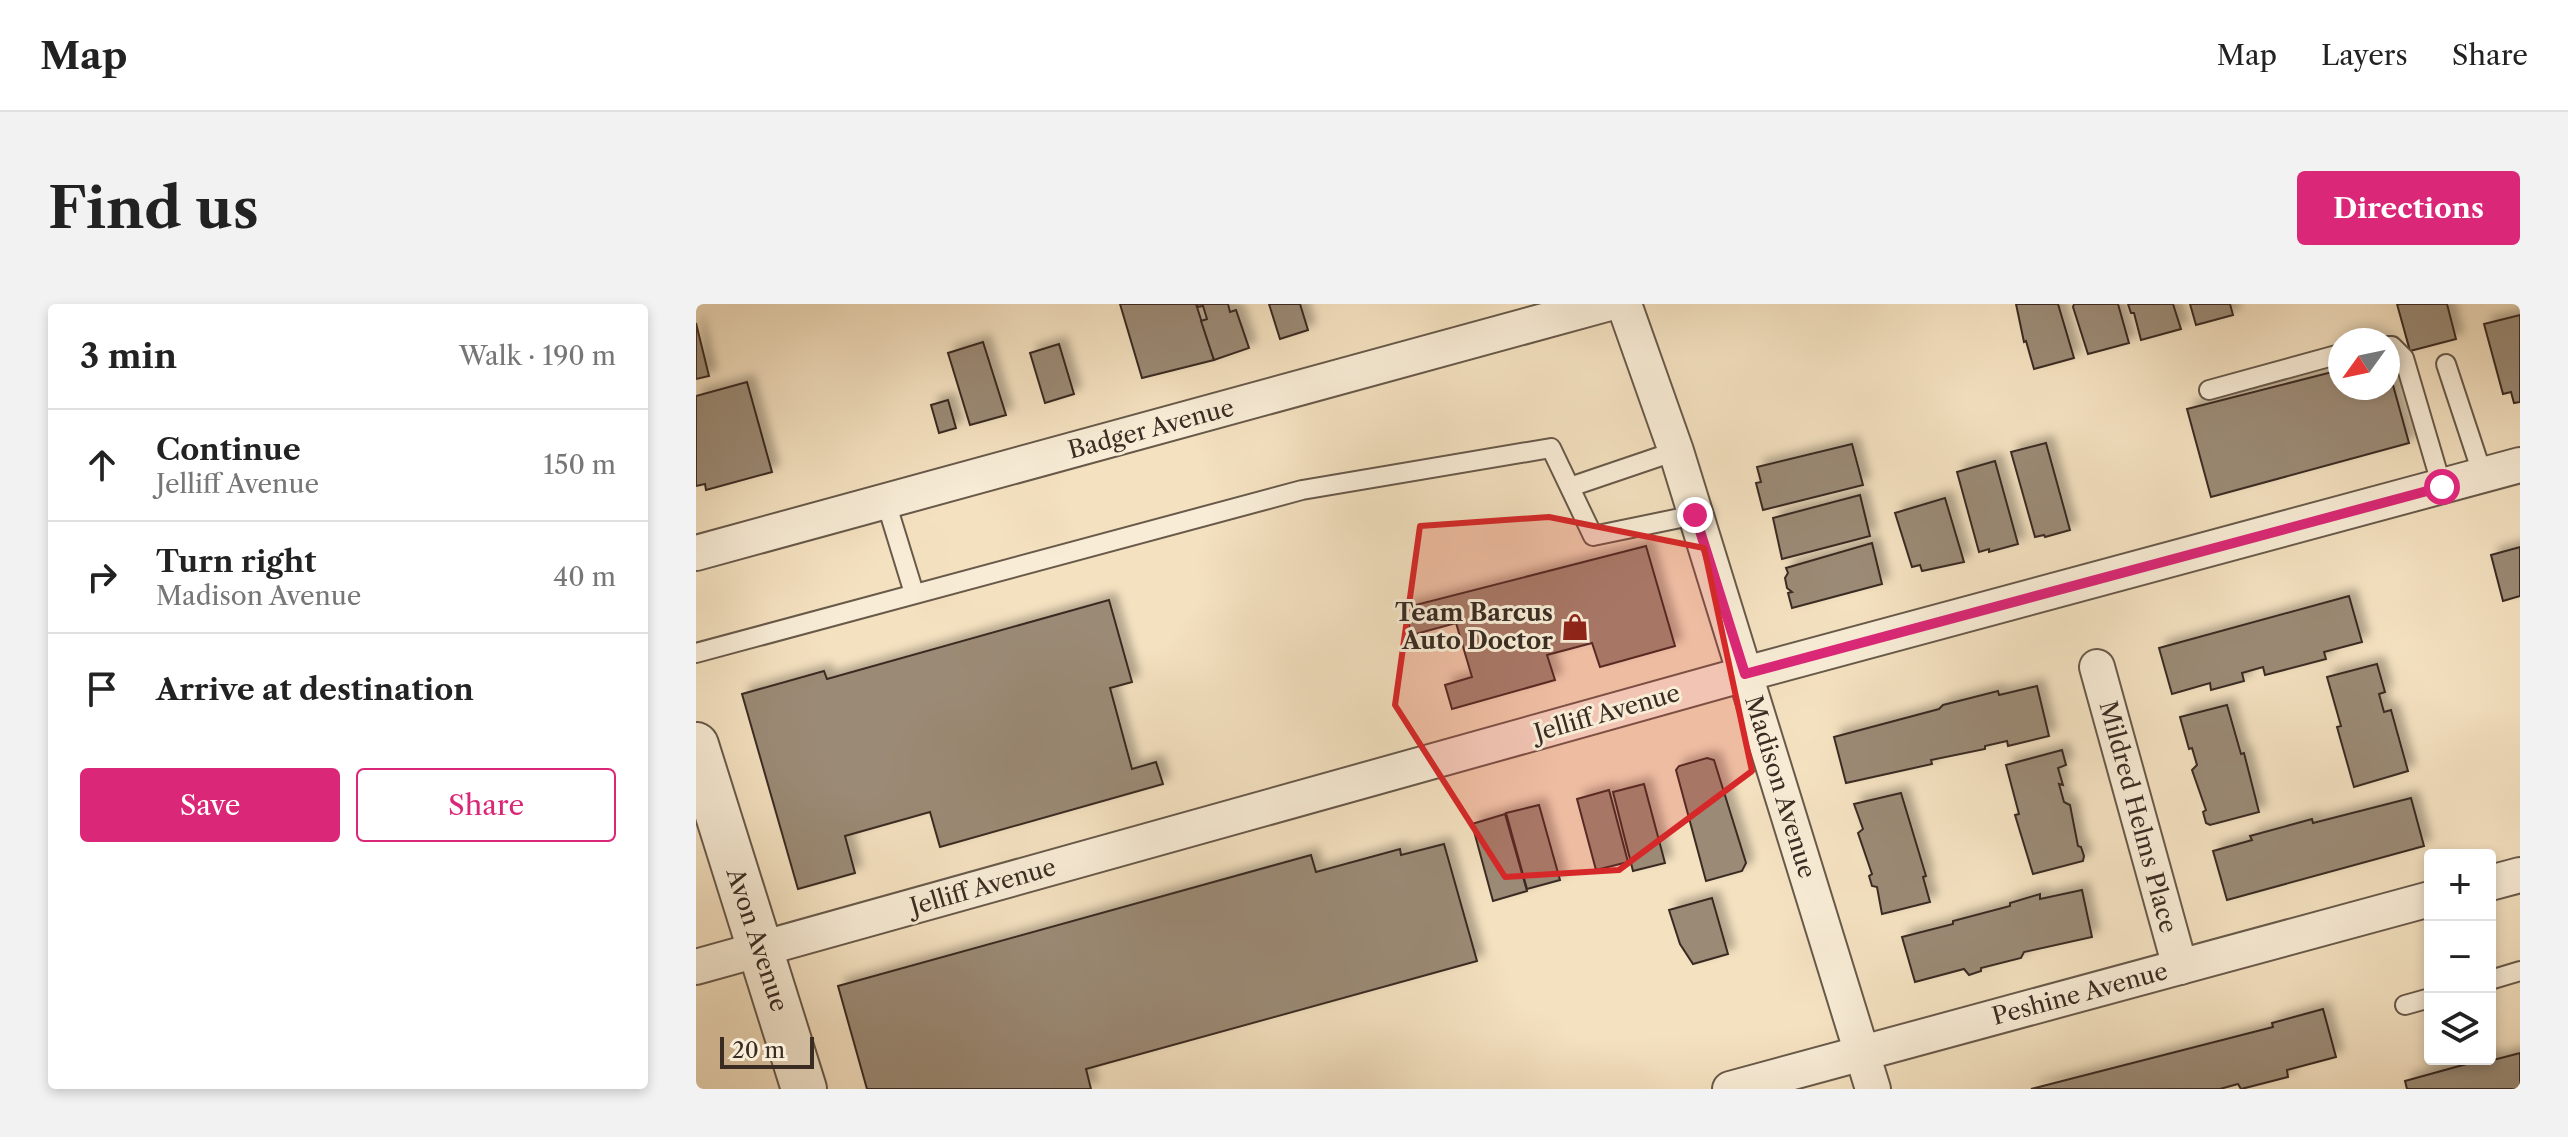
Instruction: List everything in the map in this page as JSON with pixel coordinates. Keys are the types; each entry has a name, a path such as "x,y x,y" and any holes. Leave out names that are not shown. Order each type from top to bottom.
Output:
{"street":[{"name":"Badger Avenue","path":"696,553 1606,304"},
{"name":"Madison Avenue","path":"1624,304 1676,451 1873,1089"},
{"name":"Jelliff Avenue","path":"696,967 1745,674 2520,465"},
{"name":"Mildred Helms Place","path":"2097,667 2180,967"},
{"name":"Avon Avenue","path":"696,745 804,1089"},
{"path":"2496,881 2520,875"},
{"name":"Peshine Avenue","path":"1730,1089 2424,901"}],"lane":[{"path":"2400,354 2404,358 2442,487"},
{"path":"2209,390 2328,357"},
{"path":"2446,364 2483,476"},
{"path":"696,653 1302,490 1551,448 1593,536 1695,515"},
{"path":"1570,487 1676,451"},
{"path":"886,502 914,593"},
{"path":"2496,978 2520,971"},
{"path":"2405,1005 2424,1000"}],"highlighted area":[{"path":"1549,517 1704,548 1752,771 1619,870 1505,877 1395,705 1420,526"}],"building":[{"path":"1120,304 1196,304 1214,360 1142,378"},
{"path":"1196,304 1228,304 1230,312 1236,310 1249,348 1214,360 1201,321 1207,319 1203,306"},
{"path":"1269,304 1300,304 1308,330 1280,339"},
{"path":"2016,304 2058,304 2074,358 2034,369 2024,342"},
{"path":"2074,304 2118,304 2129,343 2088,354"},
{"path":"2128,304 2173,304 2181,329 2141,340 2134,313 2131,313"},
{"path":"2190,304 2230,304 2233,315 2196,325"},
{"path":"2397,304 2447,304 2456,339 2410,351"},
{"path":"2520,315 2520,402 2514,403 2511,392 2503,394 2484,324"},
{"path":"696,323 709,376 696,379"},
{"path":"983,342 1006,415 970,425 948,353"},
{"path":"1059,344 1074,394 1045,403 1030,353"},
{"path":"2328,373 2328,400 2397,400 2409,443 2211,497 2187,409"},
{"path":"747,382 772,472 706,490 705,484 696,486 696,396"},
{"path":"948,400 956,428 939,433 931,405"},
{"path":"2046,443 2070,530 2035,537 2011,452"},
{"path":"1852,444 1863,485 1763,510 1756,483 1761,482 1757,467"},
{"path":"1995,461 2018,544 1979,552 1957,472"},
{"path":"1860,495 1870,536 1782,559 1773,518"},
{"path":"1945,498 1964,562 1922,571 1920,565 1912,567 1895,513"},
{"path":"1872,543 1882,584 1792,608 1788,593 1792,592 1787,588 1785,578 1788,573 1786,568"},
{"path":"1646,546 1675,646 1600,667 1592,643 1547,655 1555,680 1452,709 1445,685 1472,677 1456,623 1412,635 1404,608"},
{"path":"2520,547 2520,596 2503,601 2491,555"},
{"path":"2349,596 2362,642 2324,652 2326,659 2265,675 2263,667 2242,673 2244,681 2211,690 2210,683 2172,694 2159,648"},
{"path":"1109,600 1132,682 1110,688 1132,769 1156,762 1163,784 940,847 930,812 845,836 855,873 798,889 742,694 824,671 827,679"},
{"path":"2377,664 2385,692 2379,694 2384,712 2391,710 2408,771 2354,787 2327,677"},
{"path":"2037,686 2049,736 2008,746 2007,741 1985,746 1985,749 1931,760 1932,764 1846,783 1834,737 1998,691 1999,695"},
{"path":"2227,705 2241,754 2244,753 2259,812 2210,825 2206,823 2203,812 2206,810 2192,770 2197,765 2180,717"},
{"path":"2062,750 2066,765 2058,768 2063,785 2059,784 2064,802 2070,805 2083,861 2033,874 2015,815 2019,814 2006,765"},
{"path":"1707,758 1714,760 1746,863 1742,871 1706,881 1676,770 1679,766"},
{"path":"1644,784 1665,863 1633,871 1613,792"},
{"path":"1609,790 1628,862 1596,870 1577,799"},
{"path":"1901,793 1926,876 1923,877 1930,902 1882,914 1877,887 1872,886 1869,876 1872,874 1858,833 1863,829 1854,804"},
{"path":"2411,798 2424,846 2227,900 2213,851 2252,840 2250,836 2312,819 2313,823"},
{"path":"1539,805 1560,880 1527,889 1506,813"},
{"path":"1505,814 1527,891 1493,901 1472,824"},
{"path":"1444,844 1477,961 1086,1069 1091,1089 867,1089 838,986 1311,855 1316,872 1400,849 1401,855"},
{"path":"2082,890 2092,937 2024,952 2021,958 1981,968 1981,971 1969,975 1964,969 1915,982 1902,937 1953,924 1953,921 2010,906 2010,903 2040,894 2040,899"},
{"path":"1712,898 1728,954 1693,964 1680,944 1669,910"},
{"path":"2323,1009 2336,1057 2287,1070 2288,1077 2241,1089 2238,1084 2220,1089 2031,1089 2273,1027 2272,1023"},
{"path":"2520,1053 2520,1089 2407,1089 2405,1081 2463,1065 2496,1065 2496,1059"}],"place":[{"name":"Team Barcus Auto Doctor","path":"1575,627"}],"route":[{"path":"1695,515 1745,674 2442,487"}]}
